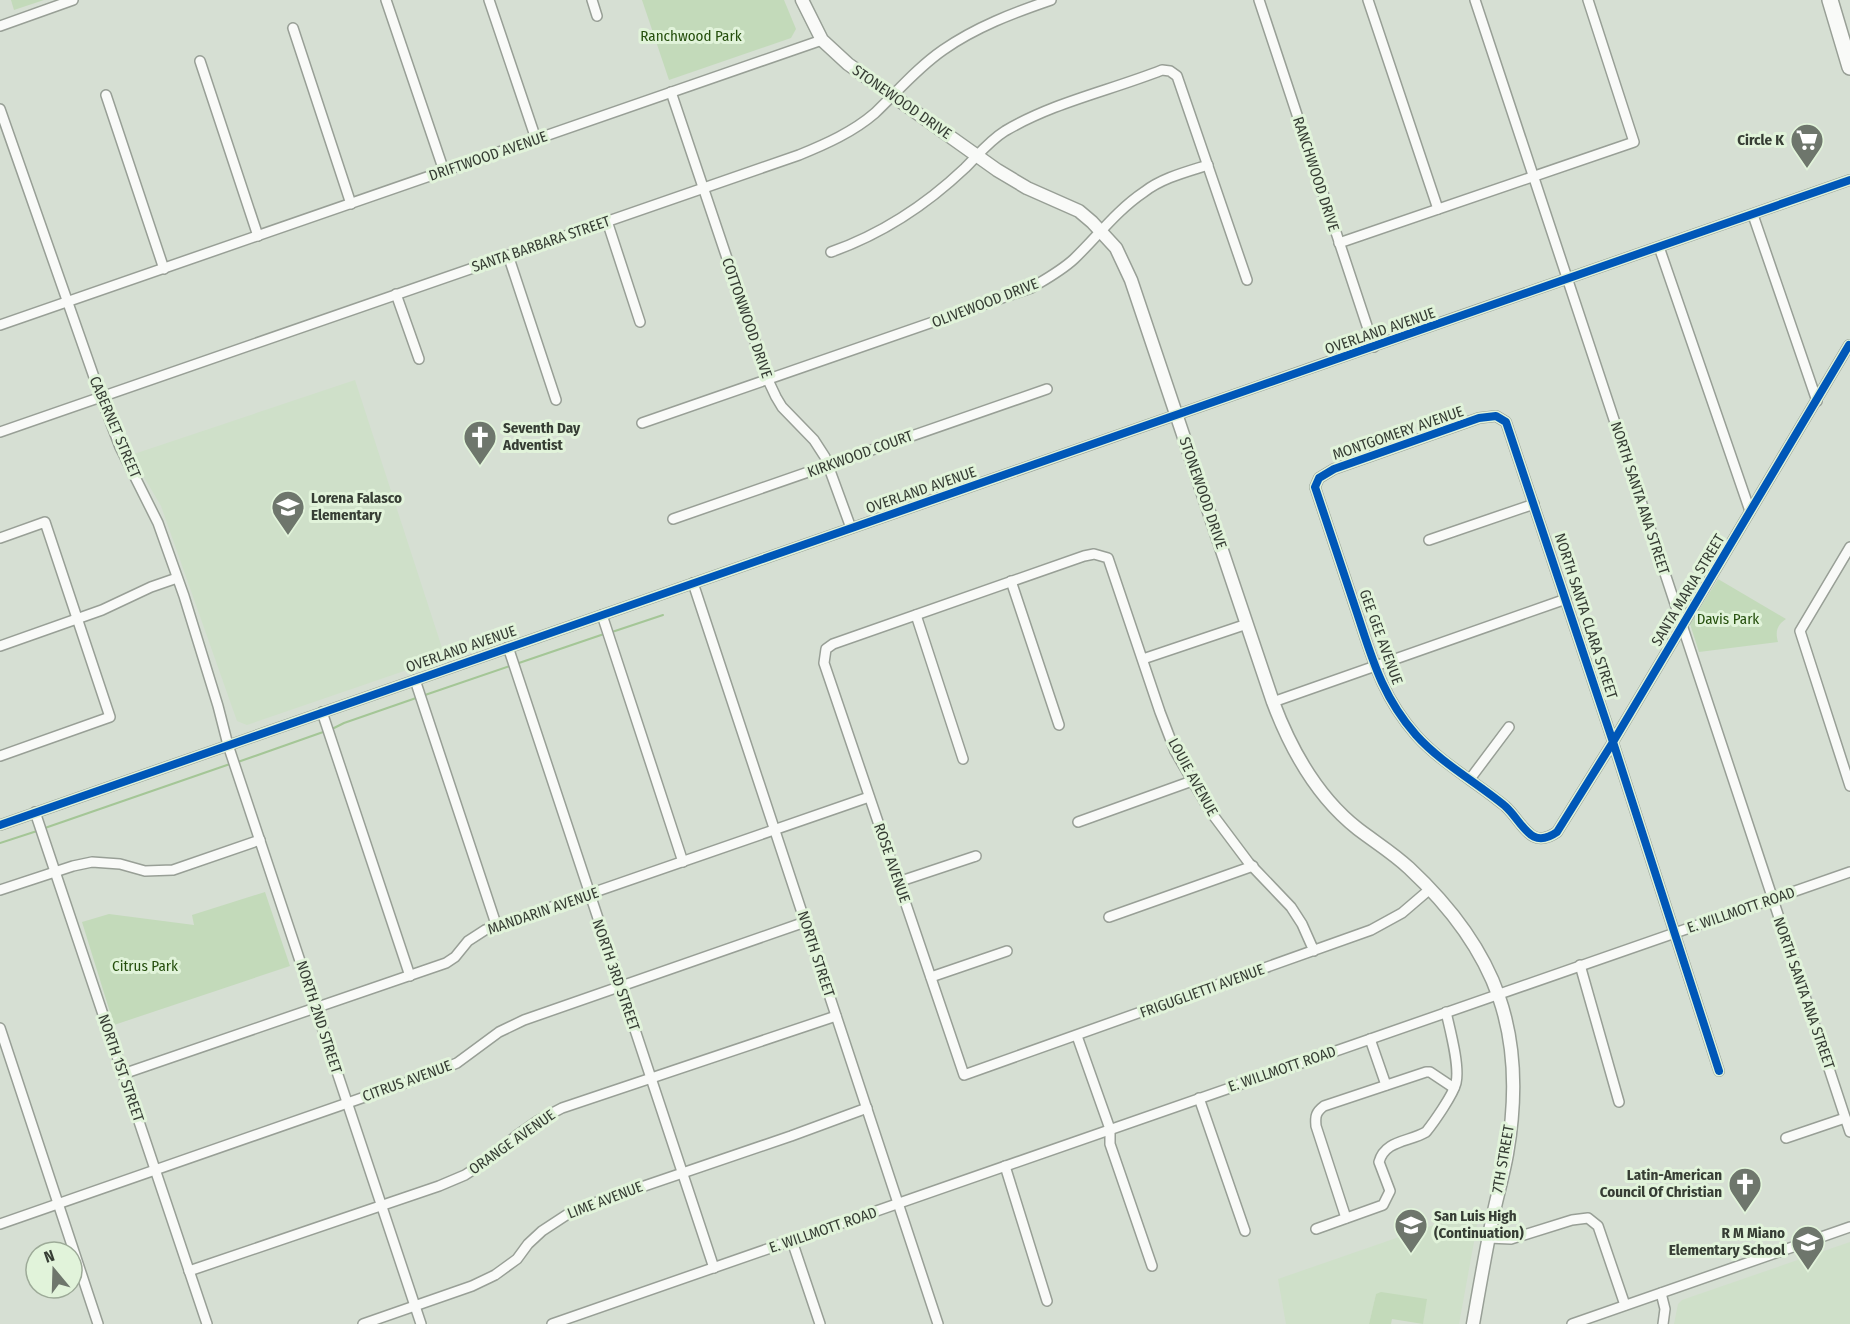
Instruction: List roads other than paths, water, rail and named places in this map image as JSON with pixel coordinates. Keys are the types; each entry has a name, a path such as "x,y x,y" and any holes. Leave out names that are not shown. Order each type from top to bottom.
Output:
{"main road":[{"path":"1830,0 1850,67"}],"street":[{"path":"0,26 74,0"},
{"path":"386,0 444,171"},
{"path":"489,0 536,139"},
{"path":"592,0 597,16"},
{"name":"STONEWOOD DRIVE","path":"802,0 822,40 848,64 1027,188 1079,211 1101,230 1116,248 1127,269 1273,702 1293,750 1320,790 1340,812 1358,829 1392,853 1454,915 1484,960 1498,994"},
{"name":"SANTA BARBARA STREET","path":"0,432 826,144 869,118 934,57 966,35 1001,18 1051,0"},
{"name":"RANCHWOOD DRIVE","path":"1259,0 1374,347"},
{"path":"1368,0 1438,209"},
{"name":"NORTH SANTA ANA STREET","path":"1475,0 1850,1132"},
{"path":"1339,243 1634,142 1588,0"},
{"path":"293,28 351,204"},
{"name":"DRIFTWOOD AVENUE","path":"0,325 822,40"},
{"path":"200,61 258,236"},
{"path":"831,252 881,231 911,212 966,168 977,155 1004,132 1042,112 1162,70 1170,71 1177,76 1247,280"},
{"name":"COTTONWOOD DRIVE","path":"671,92 768,380 782,407 814,440 829,466 850,528"},
{"path":"106,95 159,270"},
{"name":"CABERNET STREET","path":"0,109 120,447 158,523 218,706 228,745"},
{"name":"OLIVEWOOD DRIVE","path":"642,423 1032,288 1074,259 1101,230 1144,191 1183,173 1208,165"},
{"name":"OVERLAND AVENUE","path":"0,825 1850,180"},
{"path":"1753,215 1816,401"},
{"path":"607,221 640,322"},
{"path":"1659,248 1750,511"},
{"path":"508,255 556,400"},
{"path":"396,294 419,359"},
{"name":"SANTA MARIA STREET","path":"1542,840 1557,832 1613,742 1849,345"},
{"name":"KIRKWOOD COURT","path":"673,519 1047,389"},
{"name":"MONTGOMERY AVENUE","path":"1316,486 1319,478 1334,469 1479,418 1496,416"},
{"name":"NORTH SANTA CLARA STREET","path":"1496,416 1506,422 1509,430 1719,1071"},
{"name":"GEE GEE AVENUE","path":"1316,486 1374,666 1383,688 1398,713 1437,756 1510,811 1534,838 1542,840"},
{"path":"1429,540 1534,504"},
{"path":"0,538 45,522 110,717 0,756"},
{"path":"1850,547 1800,631 1850,786"},
{"name":"LOUIE AVENUE","path":"1011,581 1094,554 1107,558 1175,751 1210,811 1252,866 1291,907 1302,924 1314,951"},
{"path":"0,646 102,610 151,587 177,578"},
{"path":"963,759 916,615 1011,581 1059,725"},
{"name":"NORTH STREET","path":"693,583 938,1324"},
{"path":"1273,702 1566,599"},
{"path":"603,615 682,862"},
{"name":"ROSE AVENUE","path":"916,615 833,644 826,649 824,663 964,1075"},
{"path":"1143,659 1247,624"},
{"name":"NORTH 3RD STREET","path":"508,647 714,1268"},
{"path":"415,680 497,927"},
{"path":"321,712 410,976"},
{"path":"1470,779 1509,727"},
{"name":"NORTH 2ND STREET","path":"228,745 421,1324"},
{"path":"1078,822 1192,781"},
{"name":"MANDARIN AVENUE","path":"123,1074 446,963 455,957 468,941 485,930 869,798"},
{"name":"NORTH 1ST STREET","path":"35,812 207,1324"},
{"path":"0,890 82,863 120,864 145,871 172,870 260,840"},
{"path":"898,882 976,856"},
{"path":"1109,917 1252,866"},
{"name":"E. WILLMOTT ROAD","path":"552,1324 1850,872"},
{"name":"FRIGUGLIETTI AVENUE","path":"964,1075 1379,927 1402,913 1430,889"},
{"name":"CITRUS AVENUE","path":"0,1224 457,1063 499,1032 516,1024 805,922"},
{"path":"931,977 1007,951"},
{"path":"1580,965 1619,1102"},
{"name":"7TH STREET","path":"1473,1324 1506,1155 1512,1100 1511,1052 1498,994"},
{"path":"1316,1229 1383,1205 1390,1191 1379,1162 1384,1151 1389,1146 1426,1132 1454,1088 1457,1074 1446,1012"},
{"name":"ORANGE AVENUE","path":"189,1271 439,1186 488,1160 516,1136 562,1108 836,1016"},
{"path":"0,1028 98,1324"},
{"path":"1077,1036 1110,1129 1110,1144 1152,1266"},
{"path":"1370,1039 1386,1085"},
{"path":"1346,1218 1316,1126 1316,1115 1324,1106 1426,1072 1430,1072 1454,1088"},
{"path":"1199,1098 1245,1231"},
{"name":"LIME AVENUE","path":"363,1324 472,1286 495,1275 517,1259 542,1231 557,1219 574,1210 867,1108"},
{"path":"1786,1138 1845,1118"},
{"path":"1005,1166 1047,1301"},
{"path":"1488,1238 1511,1239 1572,1220 1588,1218 1598,1226 1625,1305"},
{"path":"1572,1324 1850,1227"},
{"path":"792,1241 820,1324"},
{"path":"1661,1293 1665,1309 1663,1324"}],"waterway":[{"path":"609,633 663,615"},
{"path":"516,664 604,634"},
{"path":"425,695 510,666"},
{"path":"332,729 419,697"},
{"path":"235,763 326,731"},
{"path":"42,829 230,764"},
{"path":"0,843 37,831"}],"place":[{"name":"Circle K","path":"1807,169"},
{"name":"Seventh Day Adventist","path":"480,466"},
{"name":"Lorena Falasco Elementary","path":"288,536"},
{"name":"Latin-American Council Of Christian","path":"1745,1213"},
{"name":"San Luis High (Continuation)","path":"1411,1254"},
{"name":"R M Miano Elementary School","path":"1808,1271"}],"park label":[{"name":"Ranchwood Park","path":"691,36"},
{"name":"Davis Park","path":"1728,619"},
{"name":"Citrus Park","path":"145,966"}]}
